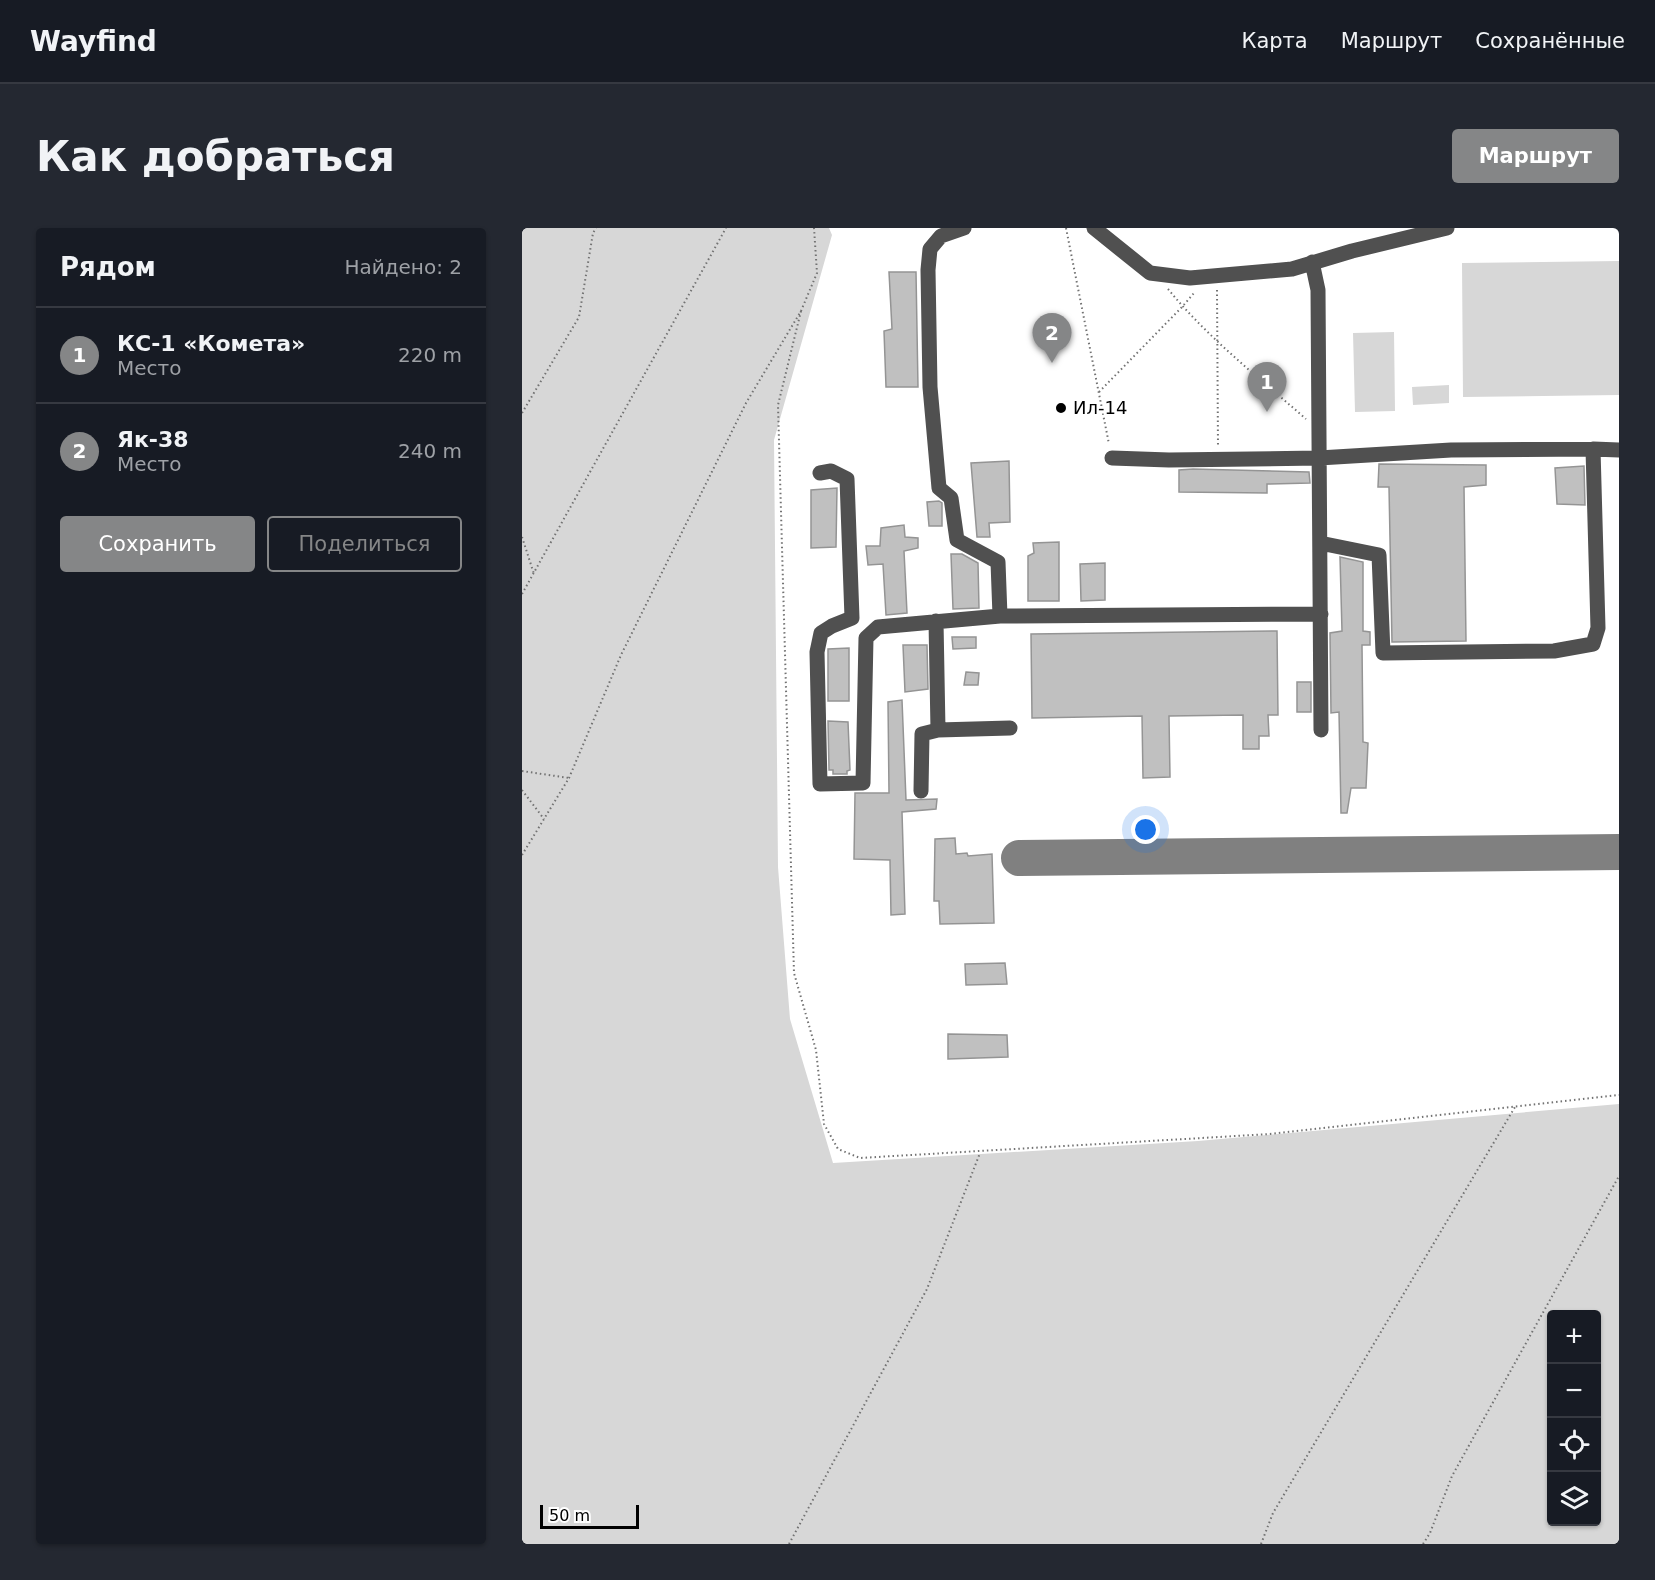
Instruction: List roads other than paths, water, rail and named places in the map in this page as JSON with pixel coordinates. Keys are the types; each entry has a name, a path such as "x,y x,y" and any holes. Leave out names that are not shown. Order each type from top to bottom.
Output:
{"street":[{"path":"964,228 941,236 930,249 930,387 939,488 951,498 957,540 998,562 1000,616"},
{"path":"1094,228 1150,273 1190,278 1292,269 1352,250 1447,228"},
{"path":"1312,262 1318,290 1322,730"},
{"path":"1320,543 1378,555 1383,653 1554,651 1593,644 1598,628 1593,449"},
{"path":"1112,458 1319,458 1451,450 1619,450"},
{"path":"820,473 831,471 847,479 852,618 871,634"},
{"path":"852,618 821,633 817,652 820,784 863,783 866,639 878,627 1000,616 1321,614"},
{"path":"936,621 938,730"},
{"path":"921,791 922,734 938,730 1010,728"}],"place":[{"name":"Як-38","path":"1052,363"},
{"name":"Ил-14","path":"1061,408"},
{"name":"КС-1 «Комета»","path":"1267,412"}]}
